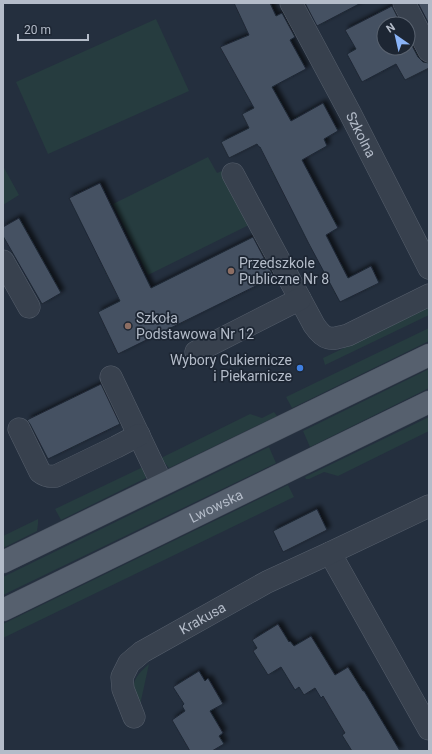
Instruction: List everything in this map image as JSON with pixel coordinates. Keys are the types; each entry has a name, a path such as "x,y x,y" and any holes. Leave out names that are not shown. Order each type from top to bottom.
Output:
{"main road":[{"path":"3,562 429,355"},
{"name":"Lwowska","path":"3,610 429,402"}],"street":[{"name":"Szkolna","path":"291,3 350,113 429,268"},
{"path":"404,3 429,51"},
{"path":"233,174 314,325 325,337 330,338 348,335 429,295"},
{"path":"3,260 29,307"},
{"path":"196,352 300,299"},
{"path":"111,377 162,484"},
{"path":"19,430 40,472 50,477 56,476 139,435"},
{"name":"Krakusa","path":"134,717 123,689 122,677 129,663 142,652 267,582 429,506"},
{"path":"330,553 429,729"}],"green space":[{"path":"156,19 189,91 48,154 16,82"},
{"path":"208,157 217,173 227,169 253,223 148,275 113,204"},
{"path":"3,166 19,195 3,205"},
{"path":"429,308 429,315 325,365 323,358"},
{"path":"429,328 429,341 292,408 286,397"},
{"path":"429,369 429,388 310,447 303,431"},
{"path":"274,412 277,416 169,468 161,458 250,414 262,418"},
{"path":"429,417 429,431 338,476 324,472 309,479 306,479 305,477"},
{"path":"269,447 276,463 3,595 3,577"},
{"path":"143,467 146,478 61,520 55,509"},
{"path":"288,485 294,497 3,638 3,624"},
{"path":"38,519 37,531 3,548 3,536"},
{"path":"149,664 138,714 133,686 142,670"}],"building":[{"path":"234,3 270,3 276,16 282,13 295,37 290,40 306,69 272,87 291,121 323,103 338,131 324,139 327,146 302,160 338,228 326,235 348,278 371,266 379,283 340,302 260,147 257,144 229,158 221,142 249,128 242,114 254,108 220,47 249,35"},
{"path":"305,3 361,3 317,26"},
{"path":"418,3 429,3 429,24"},
{"path":"392,6 397,16 376,16 376,56 416,56 416,53 423,62 429,63 429,68 405,80 396,64 362,82 347,54 356,49 345,30"},
{"path":"100,183 151,288 253,237 274,277 118,354 98,312 120,301 69,198"},
{"path":"19,218 61,293 42,304 3,236 3,227"},
{"path":"101,384 120,424 48,459 27,420"},
{"path":"317,509 327,530 283,552 273,531"},
{"path":"278,624 289,642 290,641 294,646 311,636 335,675 348,667 400,751 352,751 342,735 345,733 323,696 321,698 315,688 304,695 299,687 295,690 281,667 268,675 253,651 257,648 252,640"},
{"path":"199,671 205,681 208,678 223,704 210,711 223,733 219,736 224,744 212,751 190,751 172,720 185,711 182,706 184,704 173,687"}],"place":[{"name":"Przedszkole Publiczne Nr 8","path":"231,271"},
{"name":"Szkoła Podstawowa Nr 12","path":"128,326"},
{"name":"Wybory Cukiernicze i Piekarnicze","path":"300,368"}]}
